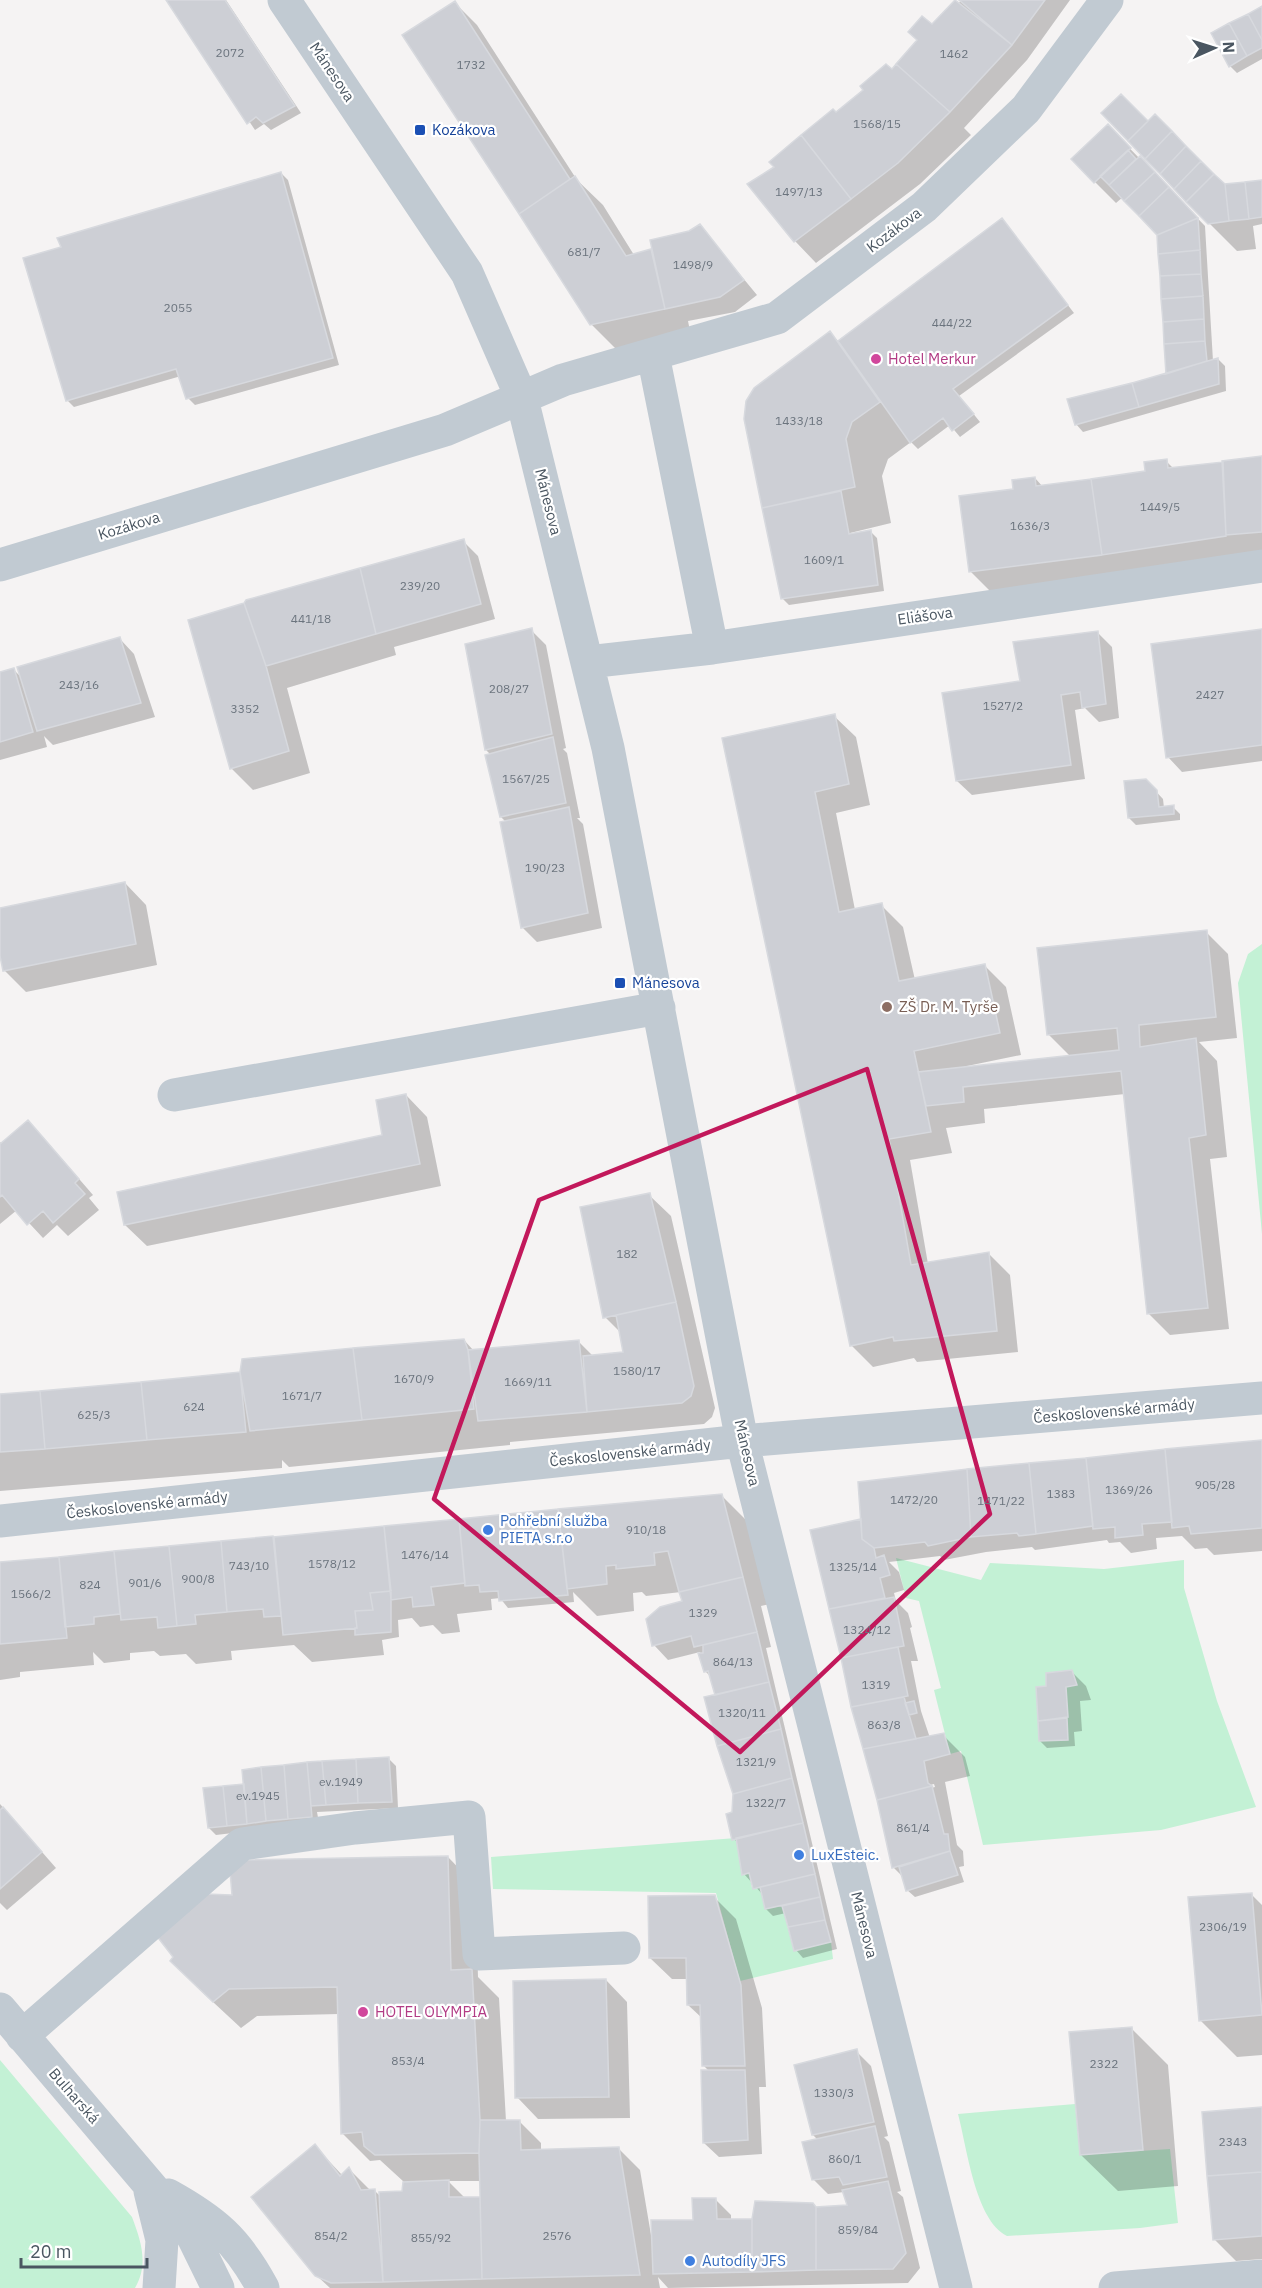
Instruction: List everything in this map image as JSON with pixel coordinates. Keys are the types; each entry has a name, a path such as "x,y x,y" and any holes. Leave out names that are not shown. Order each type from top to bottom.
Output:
{"street":[{"name":"Mánesova","path":"284,0 468,273 522,399 608,748 742,1441 956,2288"},
{"name":"Kozákova","path":"0,565 445,430 563,380 777,318 924,207 1026,109 1107,0"},
{"path":"653,355 712,648"},
{"name":"Eliášova","path":"588,662 712,648 1262,566"},
{"path":"174,1095 659,1008"},
{"name":"Československé armády","path":"0,1521 742,1441 1262,1398"},
{"path":"22,2036 243,1844 355,1828 469,1817 479,1954 624,1948"},
{"name":"Bulharská","path":"0,2009 192,2235 218,2288"},
{"name":"Bulharská","path":"148,2184 162,2240 159,2288"},
{"name":"Bulharská","path":"148,2184 206,2216 236,2246 263,2288"},
{"path":"1115,2288 1262,2276"}],"highlighted area":[{"path":"867,1069 990,1514 740,1752 434,1499 539,1200"}],"green space":[{"path":"1262,944 1262,1234 1238,983 1248,954"},
{"path":"896,1558 981,1580 990,1563 1104,1569 1184,1560 1184,1588 1217,1701 1256,1807 1161,1830 983,1845 961,1751 950,1754 934,1690 941,1688 919,1601 906,1598"},
{"path":"736,1838 742,1875 749,1873 752,1888 760,1887 765,1909 782,1906 794,1951 831,1942 833,1959 740,1981 716,1893 493,1889 491,1857"},
{"path":"0,2060 132,2217 141,2244 143,2261 135,2288 0,2288"},
{"path":"1075,2104 1080,2155 1170,2149 1178,2223 1140,2228 1007,2236 996,2228 987,2215 974,2181 958,2114"}],"building":[{"path":"166,0 225,0 295,106 263,123 256,117 247,124"},
{"path":"955,0 1012,45 950,112 896,64 917,40 908,32 922,16 932,24"},
{"path":"959,0 1045,0 1012,45"},
{"path":"455,1 570,179 519,214 402,35"},
{"path":"1262,6 1262,40 1248,14"},
{"path":"1248,14 1262,40 1262,48 1247,56 1229,23"},
{"path":"1229,23 1247,56 1229,67 1211,33"},
{"path":"886,64 892,69 896,64 950,112 898,163 851,199 801,135 833,109 836,112 863,90 860,86"},
{"path":"1121,94 1148,121 1128,141 1101,113"},
{"path":"1155,114 1172,131 1145,159 1128,141"},
{"path":"1108,124 1131,148 1094,183 1071,159"},
{"path":"1172,131 1186,146 1160,174 1145,159"},
{"path":"801,135 851,199 794,242 747,184 774,167 769,162"},
{"path":"1186,146 1201,161 1174,189 1160,174"},
{"path":"1128,150 1136,159 1109,185 1100,176"},
{"path":"1140,156 1155,172 1124,201 1109,185"},
{"path":"1201,161 1214,174 1186,202 1174,189"},
{"path":"281,172 333,358 186,399 176,369 66,401 23,258 61,247 57,238"},
{"path":"1155,172 1169,187 1139,216 1124,201"},
{"path":"1214,174 1225,184 1229,221 1208,224 1186,202"},
{"path":"575,176 626,256 651,249 665,309 590,325 519,214"},
{"path":"1262,180 1262,217 1249,219 1245,182"},
{"path":"1245,182 1249,219 1229,221 1225,184"},
{"path":"1169,187 1198,218 1157,235 1139,216"},
{"path":"1002,218 1068,305 953,389 974,414 952,431 943,418 910,443 838,341"},
{"path":"1198,218 1200,250 1158,254 1157,235"},
{"path":"700,224 744,280 720,297 665,309 650,240 689,231"},
{"path":"1200,250 1201,274 1160,276 1158,254"},
{"path":"1201,274 1203,296 1161,299 1160,276"},
{"path":"1203,296 1204,319 1163,322 1161,299"},
{"path":"1204,319 1205,341 1164,344 1163,322"},
{"path":"830,331 880,402 852,422 846,439 855,487 762,508 744,419 746,401 754,388"},
{"path":"1205,341 1207,361 1166,374 1164,344"},
{"path":"1218,358 1219,384 1139,407 1132,383"},
{"path":"1132,383 1139,407 1075,425 1067,399"},
{"path":"1262,456 1262,532 1226,535 1222,461"},
{"path":"1167,459 1168,468 1223,462 1226,536 1102,555 1091,479 1145,471 1144,462"},
{"path":"1035,477 1036,486 1091,479 1102,555 969,572 959,496 1013,489 1012,480"},
{"path":"841,491 849,534 871,530 878,585 781,599 762,508"},
{"path":"464,539 481,604 376,634 360,568"},
{"path":"360,568 376,634 266,666 244,603 246,600"},
{"path":"244,603 266,666 289,751 230,769 188,620"},
{"path":"532,628 552,734 485,750 465,644"},
{"path":"1262,629 1262,745 1166,758 1151,644"},
{"path":"1098,631 1106,704 1082,708 1080,692 1061,695 1071,765 956,781 942,693 1020,681 1013,642"},
{"path":"120,637 141,703 37,731 17,667"},
{"path":"14,668 33,732 0,742 0,672"},
{"name":"ZŠ Dr. M. Tyrše","path":"835,714 849,784 815,792 839,912 882,903 899,981 985,964 1000,1033 914,1051 931,1132 889,1139 911,1265 989,1252 997,1331 894,1341 893,1337 850,1346 722,738"},
{"path":"553,737 566,803 500,817 485,755"},
{"path":"1146,779 1157,790 1159,807 1174,805 1174,814 1128,818 1124,781"},
{"path":"569,807 588,913 521,928 500,822"},
{"path":"125,882 136,944 3,971 0,956 0,908"},
{"path":"1207,930 1216,1017 1139,1025 1140,1047 1196,1038 1206,1135 1189,1138 1208,1308 1147,1314 1121,1071 963,1087 964,1102 926,1106 918,1072 1119,1050 1117,1028 1047,1035 1037,948"},
{"path":"406,1094 420,1164 124,1225 117,1192 382,1135 376,1100"},
{"path":"28,1120 79,1179 75,1183 85,1194 53,1223 43,1211 27,1225 2,1195 0,1197 0,1144"},
{"path":"650,1193 676,1302 603,1318 580,1207"},
{"path":"676,1302 694,1386 691,1396 682,1403 587,1412 583,1356 623,1352 616,1315"},
{"path":"464,1339 468,1350 474,1409 362,1420 353,1348"},
{"path":"579,1340 587,1412 478,1421 468,1350"},
{"path":"353,1348 362,1420 250,1431 240,1372 242,1359"},
{"path":"240,1372 246,1432 147,1440 141,1382"},
{"path":"141,1382 147,1440 45,1449 40,1391"},
{"path":"40,1391 45,1449 0,1452 0,1394"},
{"path":"1262,1440 1262,1528 1191,1534 1189,1526 1172,1528 1165,1449"},
{"path":"1165,1449 1172,1522 1142,1524 1143,1535 1115,1538 1115,1527 1093,1529 1086,1458"},
{"path":"1086,1458 1093,1526 1036,1534 1029,1463"},
{"path":"1029,1463 1036,1534 1019,1536 1017,1533 971,1537 967,1469"},
{"path":"967,1469 971,1537 928,1546 925,1542 874,1548 862,1539 858,1482"},
{"path":"722,1494 743,1577 679,1592 668,1551 654,1553 655,1565 616,1569 616,1565 606,1566 607,1584 567,1589 558,1509"},
{"path":"558,1509 568,1595 499,1601 498,1591 480,1592 479,1585 465,1586 459,1519"},
{"path":"459,1519 465,1583 431,1587 434,1605 413,1607 412,1597 391,1600 384,1526"},
{"path":"861,1519 862,1539 874,1548 876,1558 884,1555 890,1575 880,1578 885,1598 829,1609 810,1530"},
{"path":"384,1526 391,1591 370,1593 373,1610 355,1611 357,1628 283,1635 274,1537"},
{"path":"273,1536 281,1616 264,1617 263,1609 227,1612 221,1541"},
{"path":"221,1541 227,1612 195,1615 196,1624 177,1626 169,1546"},
{"path":"169,1546 177,1626 158,1628 157,1617 121,1620 114,1551"},
{"path":"114,1551 120,1614 94,1617 94,1624 65,1627 59,1557"},
{"path":"59,1557 67,1638 0,1644 0,1562"},
{"path":"743,1577 757,1632 694,1647 691,1636 652,1646 646,1619 660,1607 682,1601 679,1592"},
{"path":"391,1591 391,1632 355,1635 355,1628 357,1628 355,1611 373,1610 370,1593"},
{"path":"894,1597 904,1646 841,1658 829,1609"},
{"path":"757,1632 769,1682 715,1695 708,1671 704,1672 698,1653 703,1653 703,1645"},
{"path":"898,1647 908,1696 851,1707 841,1658"},
{"path":"1072,1670 1077,1685 1066,1687 1068,1717 1038,1721 1036,1687 1046,1686 1046,1673"},
{"path":"769,1682 781,1729 717,1746 704,1697"},
{"path":"904,1697 916,1739 863,1749 851,1707"},
{"path":"914,1701 917,1713 909,1715 905,1703"},
{"path":"1067,1718 1068,1740 1039,1741 1038,1721"},
{"path":"781,1729 792,1778 733,1794 717,1746"},
{"path":"944,1733 950,1754 924,1761 928,1783 932,1786 877,1800 863,1749"},
{"path":"389,1757 392,1802 358,1803 356,1759"},
{"path":"356,1759 358,1803 326,1805 322,1761"},
{"path":"322,1761 326,1805 311,1806 307,1762"},
{"path":"307,1762 312,1817 288,1819 284,1765"},
{"path":"284,1765 288,1819 266,1821 261,1767"},
{"path":"261,1767 266,1821 247,1824 242,1770"},
{"path":"792,1778 803,1823 732,1840 726,1814 732,1812 733,1794"},
{"path":"244,1784 247,1824 227,1826 223,1786"},
{"path":"223,1786 227,1826 208,1828 203,1788"},
{"path":"932,1786 944,1834 948,1834 950,1851 892,1868 877,1800"},
{"path":"3,1807 42,1852 0,1889 0,1810"},
{"path":"803,1823 815,1874 753,1889 749,1873 742,1875 736,1838"},
{"path":"950,1851 958,1875 906,1891 899,1867"},
{"path":"448,1856 451,1970 472,1969 480,2120 479,2153 375,2155 364,2146 362,2132 341,2134 337,1987 229,1989 213,2002 170,1961 173,1957 156,1935 205,1894 232,1895 230,1871 242,1860"},
{"path":"815,1874 820,1897 765,1909 760,1887"},
{"path":"1252,1893 1262,2015 1199,2021 1188,1897"},
{"path":"715,1895 741,1985 745,2066 702,2066 700,2005 687,2005 686,1958 649,1958 648,1896"},
{"path":"820,1897 825,1920 788,1927 782,1906"},
{"path":"825,1920 831,1942 794,1951 788,1927"},
{"path":"606,1979 609,2097 515,2098 513,1981"},
{"path":"1132,2027 1143,2150 1080,2155 1069,2032"},
{"path":"857,2049 874,2122 812,2135 794,2065"},
{"path":"701,2070 745,2070 748,2140 703,2143"},
{"path":"1262,2107 1262,2172 1207,2176 1202,2112"},
{"path":"480,2120 520,2120 521,2150 619,2147 640,2275 482,2279"},
{"path":"875,2126 887,2177 843,2185 839,2177 812,2180 802,2142"},
{"path":"315,2144 340,2176 349,2167 361,2190 375,2189 383,2282 331,2283 315,2276 251,2197"},
{"path":"1262,2172 1262,2236 1213,2240 1207,2176"},
{"path":"449,2180 449,2197 480,2197 482,2279 383,2282 379,2192 402,2191 403,2182"},
{"path":"888,2181 906,2253 893,2269 816,2270 816,2207 847,2205 842,2190"},
{"path":"692,2198 716,2198 717,2219 752,2219 752,2272 653,2274 651,2220 693,2220"},
{"path":"755,2201 813,2203 816,2207 816,2270 752,2272 752,2219"}],"place":[{"name":"Kozákova","path":"420,130"},
{"name":"Hotel Merkur","path":"876,359"},
{"name":"Mánesova","path":"620,983"},
{"name":"ZŠ Dr. M. Tyrše","path":"887,1007"},
{"name":"Pohřební služba PIETA s.r.o","path":"488,1530"},
{"name":"LuxEsteic.","path":"799,1855"},
{"name":"HOTEL OLYMPIA","path":"363,2012"},
{"name":"Autodíly JFS","path":"690,2261"}]}
